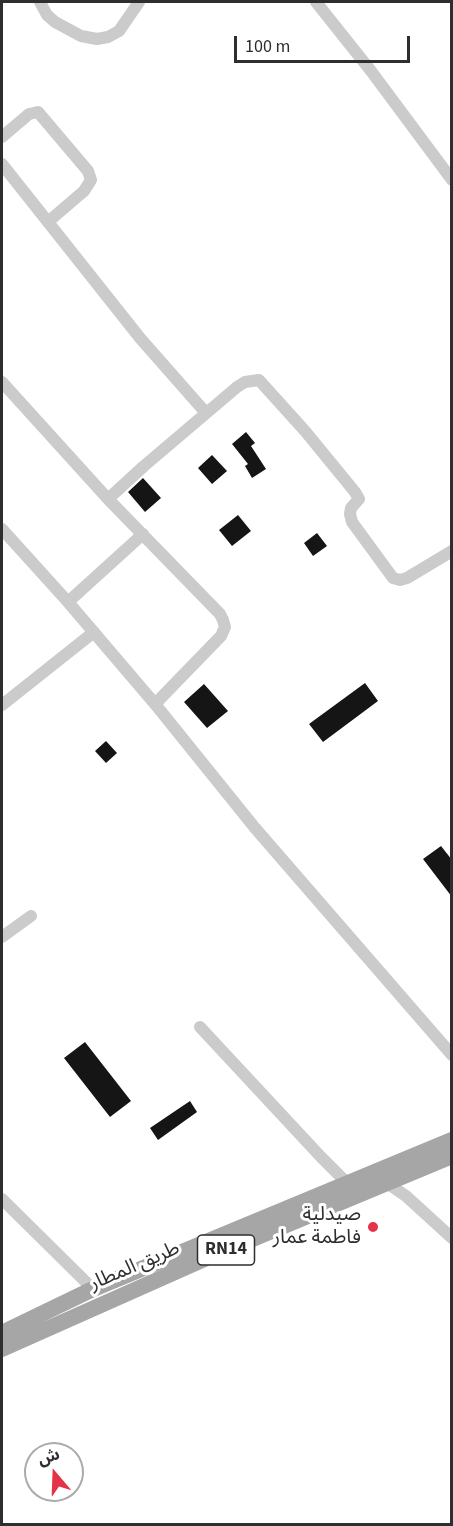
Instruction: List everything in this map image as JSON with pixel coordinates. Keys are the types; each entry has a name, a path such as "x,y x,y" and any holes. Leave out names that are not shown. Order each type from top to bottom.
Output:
{"main road":[{"name":"طريق المطار","path":"3,1338 206,1250 347,1183 452,1140"},
{"name":"طريق المطار","path":"3,1338 93,1289 387,1183 452,1156"}],"street":[{"path":"40,2 47,15 55,22 81,36 97,39 108,37 119,31 139,2"},
{"path":"316,2 371,70 452,180"},
{"path":"2,137 28,114 38,111 88,171 91,180 84,190 49,221"},
{"path":"2,164 140,338 206,413"},
{"path":"108,499 245,382 259,380 305,430 355,492 358,499 351,508 352,522 393,578 400,580 407,578 452,551"},
{"path":"2,382 108,499 220,614 225,627 213,645 155,704"},
{"path":"2,529 94,632 255,828 452,1054"},
{"path":"68,602 143,534"},
{"path":"2,705 94,632"},
{"path":"2,937 31,916"},
{"path":"200,1027 347,1183"},
{"path":"387,1183 406,1196 452,1238"},
{"path":"2,1199 93,1289"}],"building":[{"path":"246,432 255,443 251,446 266,469 252,478 245,466 248,464 232,444"},
{"path":"212,455 227,471 212,484 198,468"},
{"path":"143,478 161,498 145,512 128,492"},
{"path":"238,515 251,531 232,546 219,530"},
{"path":"317,533 327,546 313,556 304,543"},
{"path":"365,683 378,701 323,742 309,724"},
{"path":"204,684 228,711 207,728 184,702"},
{"path":"106,741 117,753 106,763 95,751"},
{"path":"441,846 452,860 452,897 423,859"},
{"path":"85,1042 131,1101 110,1117 64,1058"},
{"path":"190,1101 197,1112 158,1140 150,1128"}],"place":[{"name":"صيدلية فاطمة عمار","path":"373,1227"}]}
